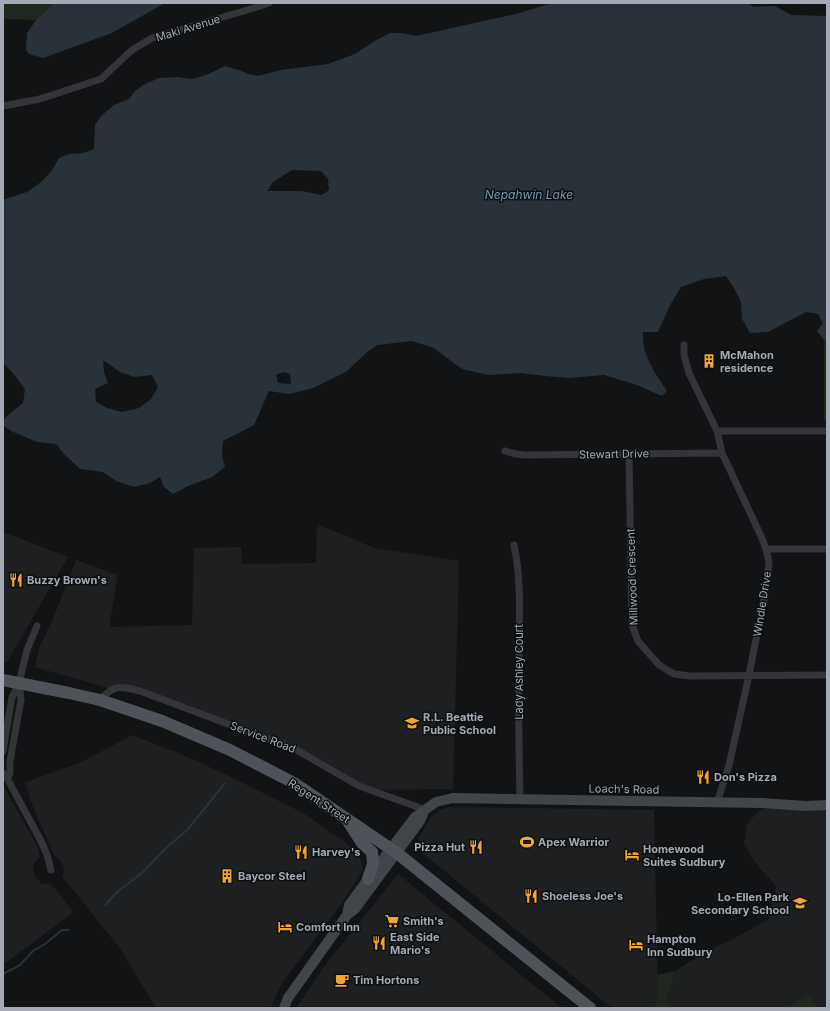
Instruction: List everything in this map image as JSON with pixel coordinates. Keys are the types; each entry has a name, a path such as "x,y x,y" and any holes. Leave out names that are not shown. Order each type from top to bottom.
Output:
{"main road":[{"name":"Regent Street","path":"3,680 100,700 162,720 230,750 294,783 394,851 590,1008"},
{"path":"346,818 362,843 372,852 373,864 368,879"}],"street":[{"name":"Maki Avenue","path":"3,106 40,99 100,79 132,50 152,38 269,3"},
{"name":"Windle Drive","path":"684,345 684,355 689,373 717,431 722,453 766,549 769,562 767,583 749,675 728,765 717,803"},
{"path":"717,431 827,431"},
{"name":"Stewart Drive","path":"505,451 525,455 722,453"},
{"name":"Millwood Crescent","path":"629,454 632,625 638,641 660,665 674,674 690,676 827,675"},
{"name":"Lady Ashley Court","path":"514,545 517,561 519,592 518,726 520,799"},
{"path":"766,549 827,549"},
{"path":"3,751 12,698 19,683 27,650 37,626"},
{"path":"19,683 21,700 10,761 10,773 5,776 41,841 51,870"},
{"name":"Service Road","path":"100,700 111,689 124,687 140,691 295,748 359,786 424,810"},
{"name":"Loach's Road","path":"424,810 436,802 453,798 761,803 806,806 827,805"},
{"path":"284,1008 292,992 346,915 349,906 368,879 420,822 424,810"},
{"path":"346,915 355,909 394,851"}],"shaded area":[{"path":"3,3 54,3 36,20 3,19"},
{"path":"824,340 827,341 827,420 824,420"},
{"path":"317,524 374,548 459,561 453,789 369,790 295,749 124,687 111,689 35,667 39,648 51,624 76,560 118,575 109,627 192,625 194,548 241,547 242,564 316,563"},
{"path":"3,532 68,557 7,662 3,662"},
{"path":"132,735 176,752 223,773 303,813 359,852 363,870 337,910 283,982 270,1008 156,1008 121,950 62,876 64,871 63,866 61,861 54,855 31,802 25,782 80,763"},
{"path":"3,785 38,848 40,857 33,866 35,877 43,884 51,884 74,912 3,965"},
{"name":"Lo-Ellen Park Secondary School","path":"776,804 827,805 827,1008 672,1008 667,998 675,971 705,952 739,936 769,919 776,886 757,865 744,844 747,825 757,812"},
{"path":"449,807 654,810 658,1000 651,1008 612,1008 420,851 419,837 431,818 440,810"},
{"path":"398,874 562,1008 296,1008 326,964"},
{"path":"675,971 667,998 672,1008 651,1008 658,1000 657,975"},
{"path":"809,994 817,1007 785,1008"}],"water":[{"path":"54,3 165,3 112,33 43,58 29,54 26,50 27,33 36,20"},
{"name":"Nepahwin Lake","path":"552,3 747,3 754,7 775,6 791,15 827,16 827,341 824,340 817,331 823,323 818,314 806,312 768,332 750,333 742,319 741,302 726,276 704,279 681,287 670,305 658,332 643,332 644,349 653,370 667,391 662,396 637,385 604,375 569,378 521,373 488,375 462,369 434,348 412,341 377,345 346,372 313,388 289,394 269,391 254,425 223,441 222,456 225,467 212,477 188,486 173,494 164,487 160,477 150,483 134,487 116,481 103,472 80,469 56,444 37,442 11,431 3,425 3,421 6,417 23,403 25,389 3,363 3,200 27,192 41,182 51,172 59,158 69,154 83,153 94,149 95,125 101,116 114,105 129,99 134,92 143,85 159,78 178,77 192,79 209,74 225,66 258,76 281,70 328,64 355,54 390,33 402,33 416,36 516,14","holes":["292,170 321,171 328,179 329,190 322,195 301,191 267,191 273,182","103,360 120,372 134,377 152,375 158,387 151,399 139,408 122,412 107,408 96,402 95,389 108,383 104,372","283,372 290,374 291,384 278,383 276,375"]}],"waterway":[{"path":"105,906 116,893 143,872 165,849 188,829 225,783"},
{"path":"3,974 20,965 33,951 45,944 62,930 69,930"}],"place":[{"name":"McMahon residence","path":"709,361"},
{"name":"Buzzy Brown's","path":"16,580"},
{"name":"R.L. Beattie Public School","path":"412,723"},
{"name":"Don's Pizza","path":"703,777"},
{"name":"Apex Warrior","path":"527,842"},
{"name":"Pizza Hut","path":"476,847"},
{"name":"Harvey's","path":"301,852"},
{"name":"Homewood Suites Sudbury","path":"632,855"},
{"name":"Baycor Steel","path":"227,876"},
{"name":"Shoeless Joe's","path":"531,896"},
{"name":"Lo-Ellen Park Secondary School","path":"800,903"},
{"name":"Smith's","path":"392,921"},
{"name":"Comfort Inn","path":"285,927"},
{"name":"East Side Mario's","path":"379,943"},
{"name":"Hampton Inn Sudbury","path":"636,945"},
{"name":"Tim Hortons","path":"342,980"}]}
